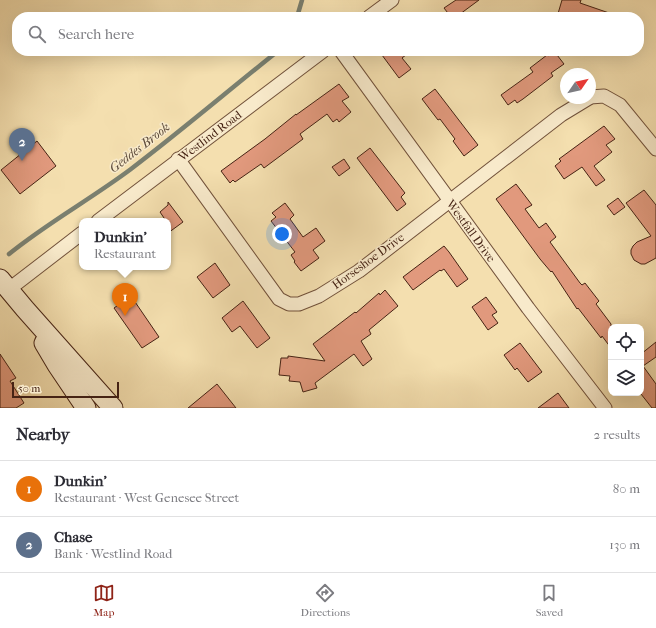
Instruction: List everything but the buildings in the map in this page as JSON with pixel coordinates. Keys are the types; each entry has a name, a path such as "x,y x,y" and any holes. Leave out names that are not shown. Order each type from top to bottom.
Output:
{"main road":[{"path":"4,284 113,408"},
{"path":"25,309 57,365 86,408"}],"street":[{"path":"376,12 392,0"},
{"name":"Westlind Road","path":"102,218 316,56"},
{"name":"Westfall Drive","path":"345,56 449,201 604,408"},
{"name":"Horseshoe Drive","path":"596,97 604,96 620,105 656,149"},
{"name":"Horseshoe Drive","path":"178,159 279,298 289,304 298,304 319,296 359,271 561,115 580,104"},
{"path":"4,284 79,235"}],"waterway":[{"name":"Geddes Brook","path":"298,12 302,0"},
{"name":"Geddes Brook","path":"9,254 38,232 131,169 272,56"}],"place":[{"name":"Chase","path":"22,161"},
{"name":"Dunkin'","path":"125,316"}]}
